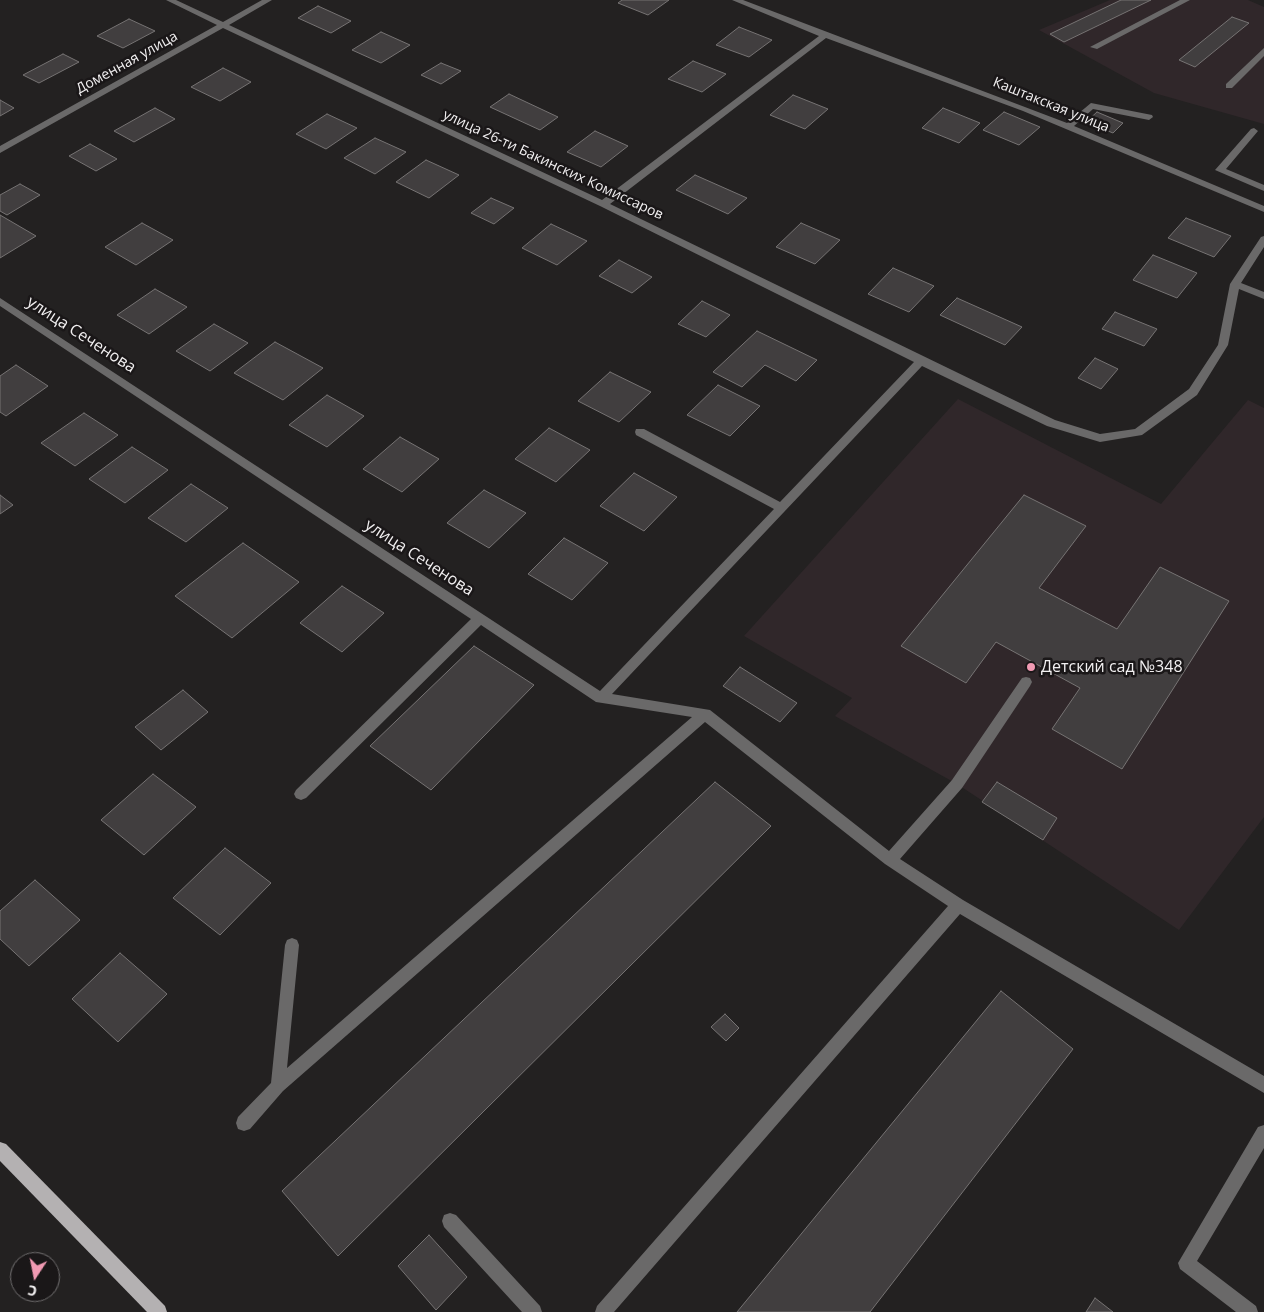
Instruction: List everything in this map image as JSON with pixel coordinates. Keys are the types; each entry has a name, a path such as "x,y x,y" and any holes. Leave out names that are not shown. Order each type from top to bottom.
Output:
{"main road":[{"path":"0,1150 150,1309"}],"street":[{"name":"улица 26-ти Бакинских Комиссаров","path":"170,0 603,204 921,362 1051,423 1100,438 1138,432 1193,392 1223,345 1235,284 1264,239"},
{"name":"Доменная улица","path":"0,150 268,0"},
{"name":"Каштакская улица","path":"736,0 1068,126 1264,209"},
{"path":"1094,47 1186,0"},
{"path":"603,204 826,35"},
{"path":"1229,86 1264,51"},
{"path":"1068,126 1091,106 1149,118"},
{"path":"1254,131 1220,170 1264,188"},
{"path":"1235,284 1264,296"},
{"name":"улица Сеченова","path":"0,301 601,698"},
{"path":"601,698 921,362"},
{"path":"640,432 782,508"},
{"path":"301,794 480,618"},
{"path":"890,860 957,784 1026,682"},
{"path":"601,698 705,714 890,860 958,905 1264,1085"},
{"path":"244,1123 278,1086 705,714"},
{"path":"603,1312 958,905"},
{"path":"278,1086 292,945"},
{"path":"1250,1312 1186,1263 1264,1133"},
{"path":"450,1221 534,1312"}],"shaded area":[{"path":"1110,0 1248,0 1264,7 1264,124 1154,93 1039,30"},
{"name":"Детский сад №348","path":"958,399 1161,504 1248,400 1264,408 1264,817 1179,930 957,784 835,716 852,698 744,636"}],"building":[{"path":"622,0 669,0 648,15 618,3"},
{"path":"1121,0 1151,0 1064,42 1050,34"},
{"path":"318,6 351,21 331,33 298,18"},
{"path":"1232,17 1249,23 1195,67 1179,60"},
{"path":"129,19 155,31 123,48 97,36"},
{"path":"739,27 772,40 749,57 716,45"},
{"path":"381,32 410,45 381,63 352,50"},
{"path":"63,54 79,62 39,83 23,75"},
{"path":"693,61 726,74 702,92 668,79"},
{"path":"441,63 461,71 441,84 421,75"},
{"path":"223,68 251,82 220,101 191,87"},
{"path":"509,94 558,117 540,130 490,107"},
{"path":"793,95 828,109 805,129 770,115"},
{"path":"0,100 14,108 0,116"},
{"path":"155,108 175,119 134,142 114,131"},
{"path":"943,108 980,123 959,143 922,128"},
{"path":"1004,112 1040,127 1019,145 983,130"},
{"path":"1097,112 1123,123 1113,133 1086,122"},
{"path":"327,114 357,128 326,149 296,134"},
{"path":"595,131 628,146 601,167 567,152"},
{"path":"375,138 406,152 375,174 344,158"},
{"path":"90,144 117,159 96,171 69,156"},
{"path":"426,160 459,175 429,198 396,182"},
{"path":"695,175 747,198 728,214 676,190"},
{"path":"20,184 40,195 7,215 0,211 0,195"},
{"path":"491,198 514,208 494,224 471,213"},
{"path":"0,215 36,236 0,258"},
{"path":"1186,218 1231,236 1214,257 1168,238"},
{"path":"142,223 173,240 136,265 105,247"},
{"path":"801,223 840,240 815,264 776,247"},
{"path":"551,224 587,241 557,265 522,248"},
{"path":"1153,255 1197,273 1177,298 1133,280"},
{"path":"619,260 652,277 632,293 599,276"},
{"path":"893,268 934,286 909,312 868,294"},
{"path":"155,289 187,307 149,334 117,315"},
{"path":"957,298 1022,327 1005,345 940,315"},
{"path":"702,301 730,315 706,337 678,324"},
{"path":"1115,312 1157,329 1144,346 1102,329"},
{"path":"214,324 248,343 210,371 176,351"},
{"path":"757,331 817,360 796,381 765,365 742,387 713,372"},
{"path":"275,342 323,368 283,400 234,373"},
{"path":"1095,358 1118,369 1101,389 1078,378"},
{"path":"16,365 48,386 6,416 0,412 0,376"},
{"path":"610,372 651,392 619,422 578,401"},
{"path":"718,385 760,406 730,436 687,415"},
{"path":"327,395 364,416 327,447 289,425"},
{"path":"84,413 118,435 75,466 41,443"},
{"path":"549,428 590,450 556,482 515,459"},
{"path":"400,437 439,459 402,492 363,469"},
{"path":"132,447 168,470 125,503 89,479"},
{"path":"634,473 677,497 644,531 600,506"},
{"path":"191,484 228,508 186,542 148,518"},
{"path":"484,490 526,513 489,548 447,523"},
{"path":"0,495 13,505 0,514"},
{"path":"1024,495 1086,526 1039,588 1117,629 1160,567 1229,601 1122,769 1052,729 1080,688 996,642 966,683 901,646"},
{"path":"564,538 608,563 572,600 528,574"},
{"path":"243,543 299,582 232,638 175,596"},
{"path":"342,586 384,613 342,652 300,623"},
{"path":"474,646 534,685 431,790 370,746"},
{"path":"740,667 797,703 780,722 723,686"},
{"path":"183,690 208,712 161,750 135,727"},
{"path":"153,774 196,807 144,855 101,820"},
{"path":"715,782 771,826 338,1256 282,1191"},
{"path":"997,782 1057,818 1043,840 982,802"},
{"path":"225,848 271,883 220,935 173,898"},
{"path":"35,880 80,920 29,966 0,939 0,911"},
{"path":"120,953 167,994 118,1042 72,999"},
{"path":"1001,991 1073,1049 870,1312 737,1312"},
{"path":"725,1014 739,1028 726,1041 711,1027"},
{"path":"429,1235 467,1277 436,1310 398,1266"},
{"path":"1095,1298 1113,1312 1086,1312"}],"place":[{"name":"Детский сад №348","path":"1031,667"}]}
